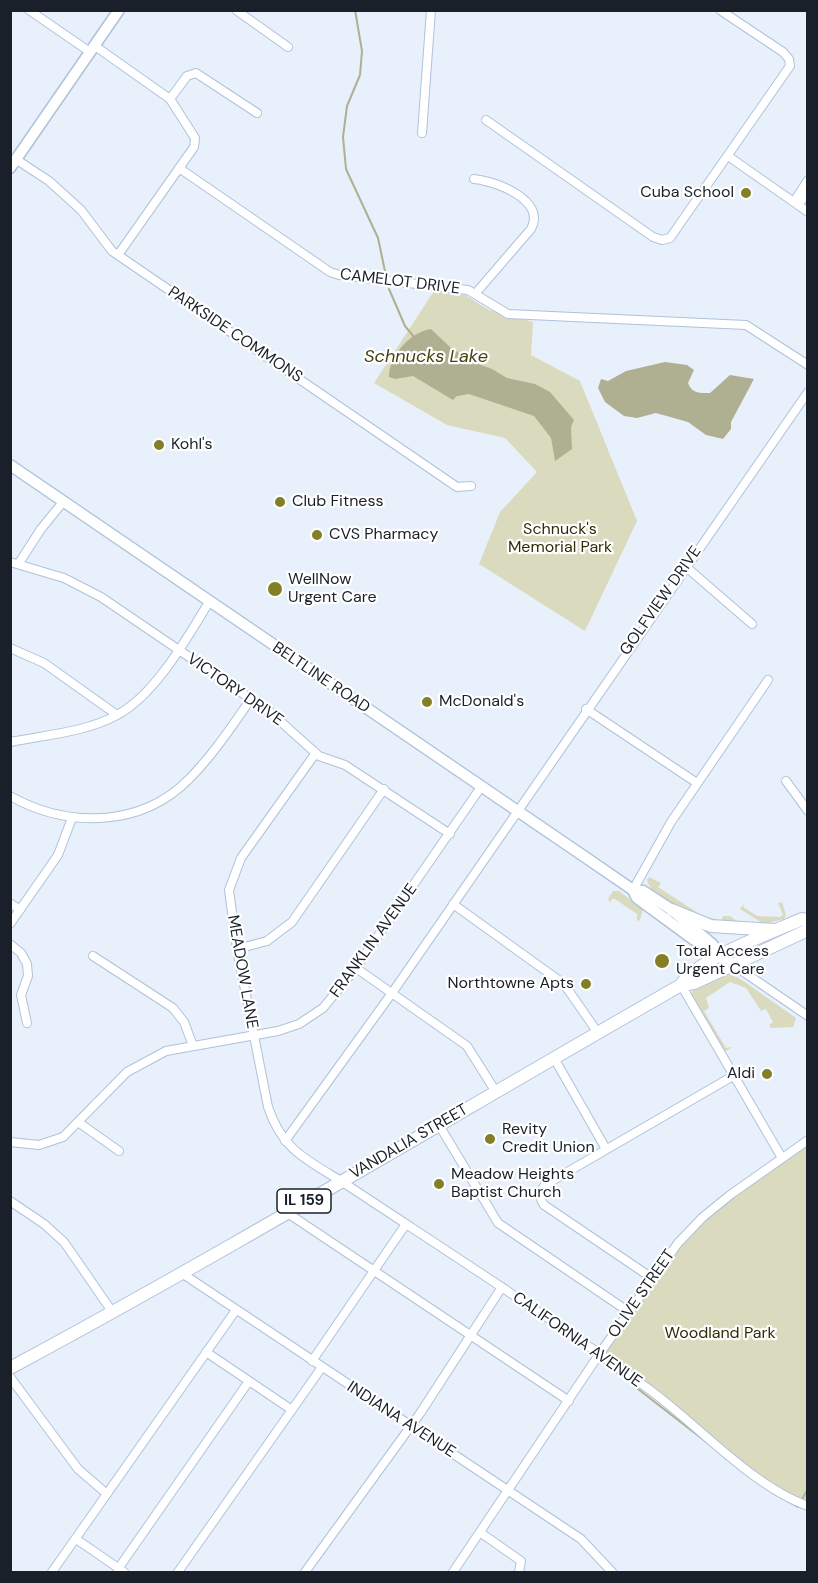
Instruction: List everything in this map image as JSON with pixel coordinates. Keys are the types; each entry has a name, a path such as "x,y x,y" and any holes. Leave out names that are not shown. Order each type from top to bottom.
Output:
{"main road":[{"path":"14,164 119,10"},
{"name":"BELTLINE ROAD","path":"10,465 633,890 643,891 672,910 712,944 721,956"},
{"name":"BELTLINE ROAD","path":"633,890 637,898 708,950 732,964"},
{"path":"672,910 711,926 779,930"},
{"name":"VANDALIA STREET","path":"681,985 687,974 721,956 802,919 807,921"},
{"name":"VANDALIA STREET","path":"10,1368 183,1274 286,1212 681,985 694,983 807,930"}],"street":[{"path":"29,10 170,99 195,138 194,147 118,255"},
{"path":"236,10 288,47"},
{"path":"422,133 431,10"},
{"path":"486,120 653,237 665,239 674,235 788,71 790,62 783,52 720,10"},
{"path":"170,99 188,76 196,73 257,113"},
{"path":"728,156 807,212"},
{"name":"PARKSIDE COMMONS","path":"14,164 49,181 73,203 104,244 118,255 457,487 471,486"},
{"name":"CAMELOT DRIVE","path":"179,168 330,272 468,290 508,314 746,325 807,366"},
{"path":"474,179 488,180 525,200 531,208 534,220 531,230 475,294"},
{"path":"796,204 807,180"},
{"path":"796,204 807,192"},
{"name":"GOLFVIEW DRIVE","path":"285,1141 392,993 516,810 807,392"},
{"path":"14,562 63,502"},
{"name":"VICTORY DRIVE","path":"14,562 46,571 84,588 284,722 315,754 345,765 450,834"},
{"path":"685,566 752,624"},
{"path":"10,742 94,724 117,716 147,691 209,602"},
{"path":"10,648 44,663 117,716"},
{"path":"633,890 697,783 768,680"},
{"path":"10,796 41,810 72,818 120,816 148,807 174,792 206,759 250,699"},
{"path":"586,709 697,783"},
{"name":"MEADOW LANE","path":"315,754 236,867 229,890 237,949 268,1107 285,1141 297,1155 341,1181"},
{"path":"786,781 807,811"},
{"name":"FRANKLIN AVENUE","path":"10,1142 47,1144 63,1137 117,1080 138,1064 166,1051 289,1028 312,1017 334,998 481,787"},
{"path":"237,949 267,941 292,922 384,789"},
{"path":"10,924 58,855 72,818"},
{"path":"10,903 20,910"},
{"path":"453,904 564,984 598,1033"},
{"path":"10,944 21,953 27,964 28,976 21,995 27,1023"},
{"path":"93,956 172,1008 184,1022 193,1046"},
{"path":"732,964 807,1016"},
{"path":"356,968 467,1046 496,1092"},
{"path":"681,985 783,1158"},
{"path":"554,1058 606,1149"},
{"path":"652,1278 544,1205 540,1199 540,1191 544,1185 733,1076"},
{"path":"78,1122 119,1151"},
{"path":"439,1125 498,1223 629,1312"},
{"name":"OLIVE STREET","path":"453,1572 600,1353 678,1243 703,1217 807,1140"},
{"name":"CALIFORNIA AVENUE","path":"341,1181 600,1353 668,1403 776,1490 807,1506"},
{"path":"10,1201 44,1224 64,1242 113,1313"},
{"path":"286,1212 569,1401"},
{"path":"312,1361 406,1224"},
{"name":"INDIANA AVENUE","path":"183,1274 581,1539 612,1572"},
{"path":"305,1572 410,1425 471,1336 501,1287"},
{"path":"52,1572 236,1310"},
{"path":"206,1352 292,1410"},
{"path":"178,1572 322,1367"},
{"path":"10,1377 78,1468 107,1494"},
{"path":"76,1539 121,1571 249,1382"},
{"path":"481,1533 521,1561 519,1572"}],"green space":[{"name":"Schnuck's Memorial Park","path":"434,291 465,295 489,310 533,322 531,355 580,381 637,521 585,631 479,564 500,512 537,472 505,438 447,425 374,383"},
{"path":"649,877 661,883 658,887 701,915 721,921 723,916 730,916 738,922 719,925 677,909 658,896 651,888 647,880"},
{"path":"613,891 619,891 643,909 640,920 637,921 637,914 615,899 612,899 610,903 608,899"},
{"path":"782,902 786,915 784,919 764,924 740,909 744,903 743,907 757,916 780,917 783,915 778,903"},
{"path":"724,972 739,978 796,1018 793,1027 771,1028 769,1025 773,1022 766,1009 761,1011 746,988 730,982 706,998 709,1008 704,1011 726,1048 732,1047 725,1052 721,1050 691,996 694,987"},
{"name":"Woodland Park","path":"807,1141 807,1505 753,1473 600,1353 678,1243 715,1208"}],"water":[{"name":"Schnucks Lake","path":"431,329 450,347 470,361 492,369 507,378 535,384 550,392 574,420 571,427 572,449 555,461 551,438 534,416 469,394 457,396 453,400 413,376 395,379 389,377 393,361 402,346 416,335"},
{"path":"665,362 687,365 694,370 688,383 694,391 700,393 710,393 730,375 754,379 731,422 731,429 723,439 706,435 688,422 656,413 637,418 624,416 605,402 598,388 601,379 608,381 626,371"}],"waterway":[{"path":"355,10 362,51 360,75 347,106 343,137 346,169 378,238 386,276"},
{"path":"389,289 405,326 414,337"},
{"path":"602,1361 763,1486"},
{"path":"802,1499 808,1489"},
{"path":"773,1493 798,1507"}],"place":[{"name":"Cuba School","path":"746,193"},
{"name":"Kohl's","path":"159,445"},
{"name":"Club Fitness","path":"280,502"},
{"name":"CVS Pharmacy","path":"317,535"},
{"name":"WellNow Urgent Care","path":"275,589"},
{"name":"McDonald's","path":"427,702"},
{"name":"Total Access Urgent Care","path":"662,961"},
{"name":"Northtowne Apts","path":"586,984"},
{"name":"Aldi","path":"767,1074"},
{"name":"Revity Credit Union","path":"490,1139"},
{"name":"Meadow Heights Baptist Church","path":"439,1184"}]}
